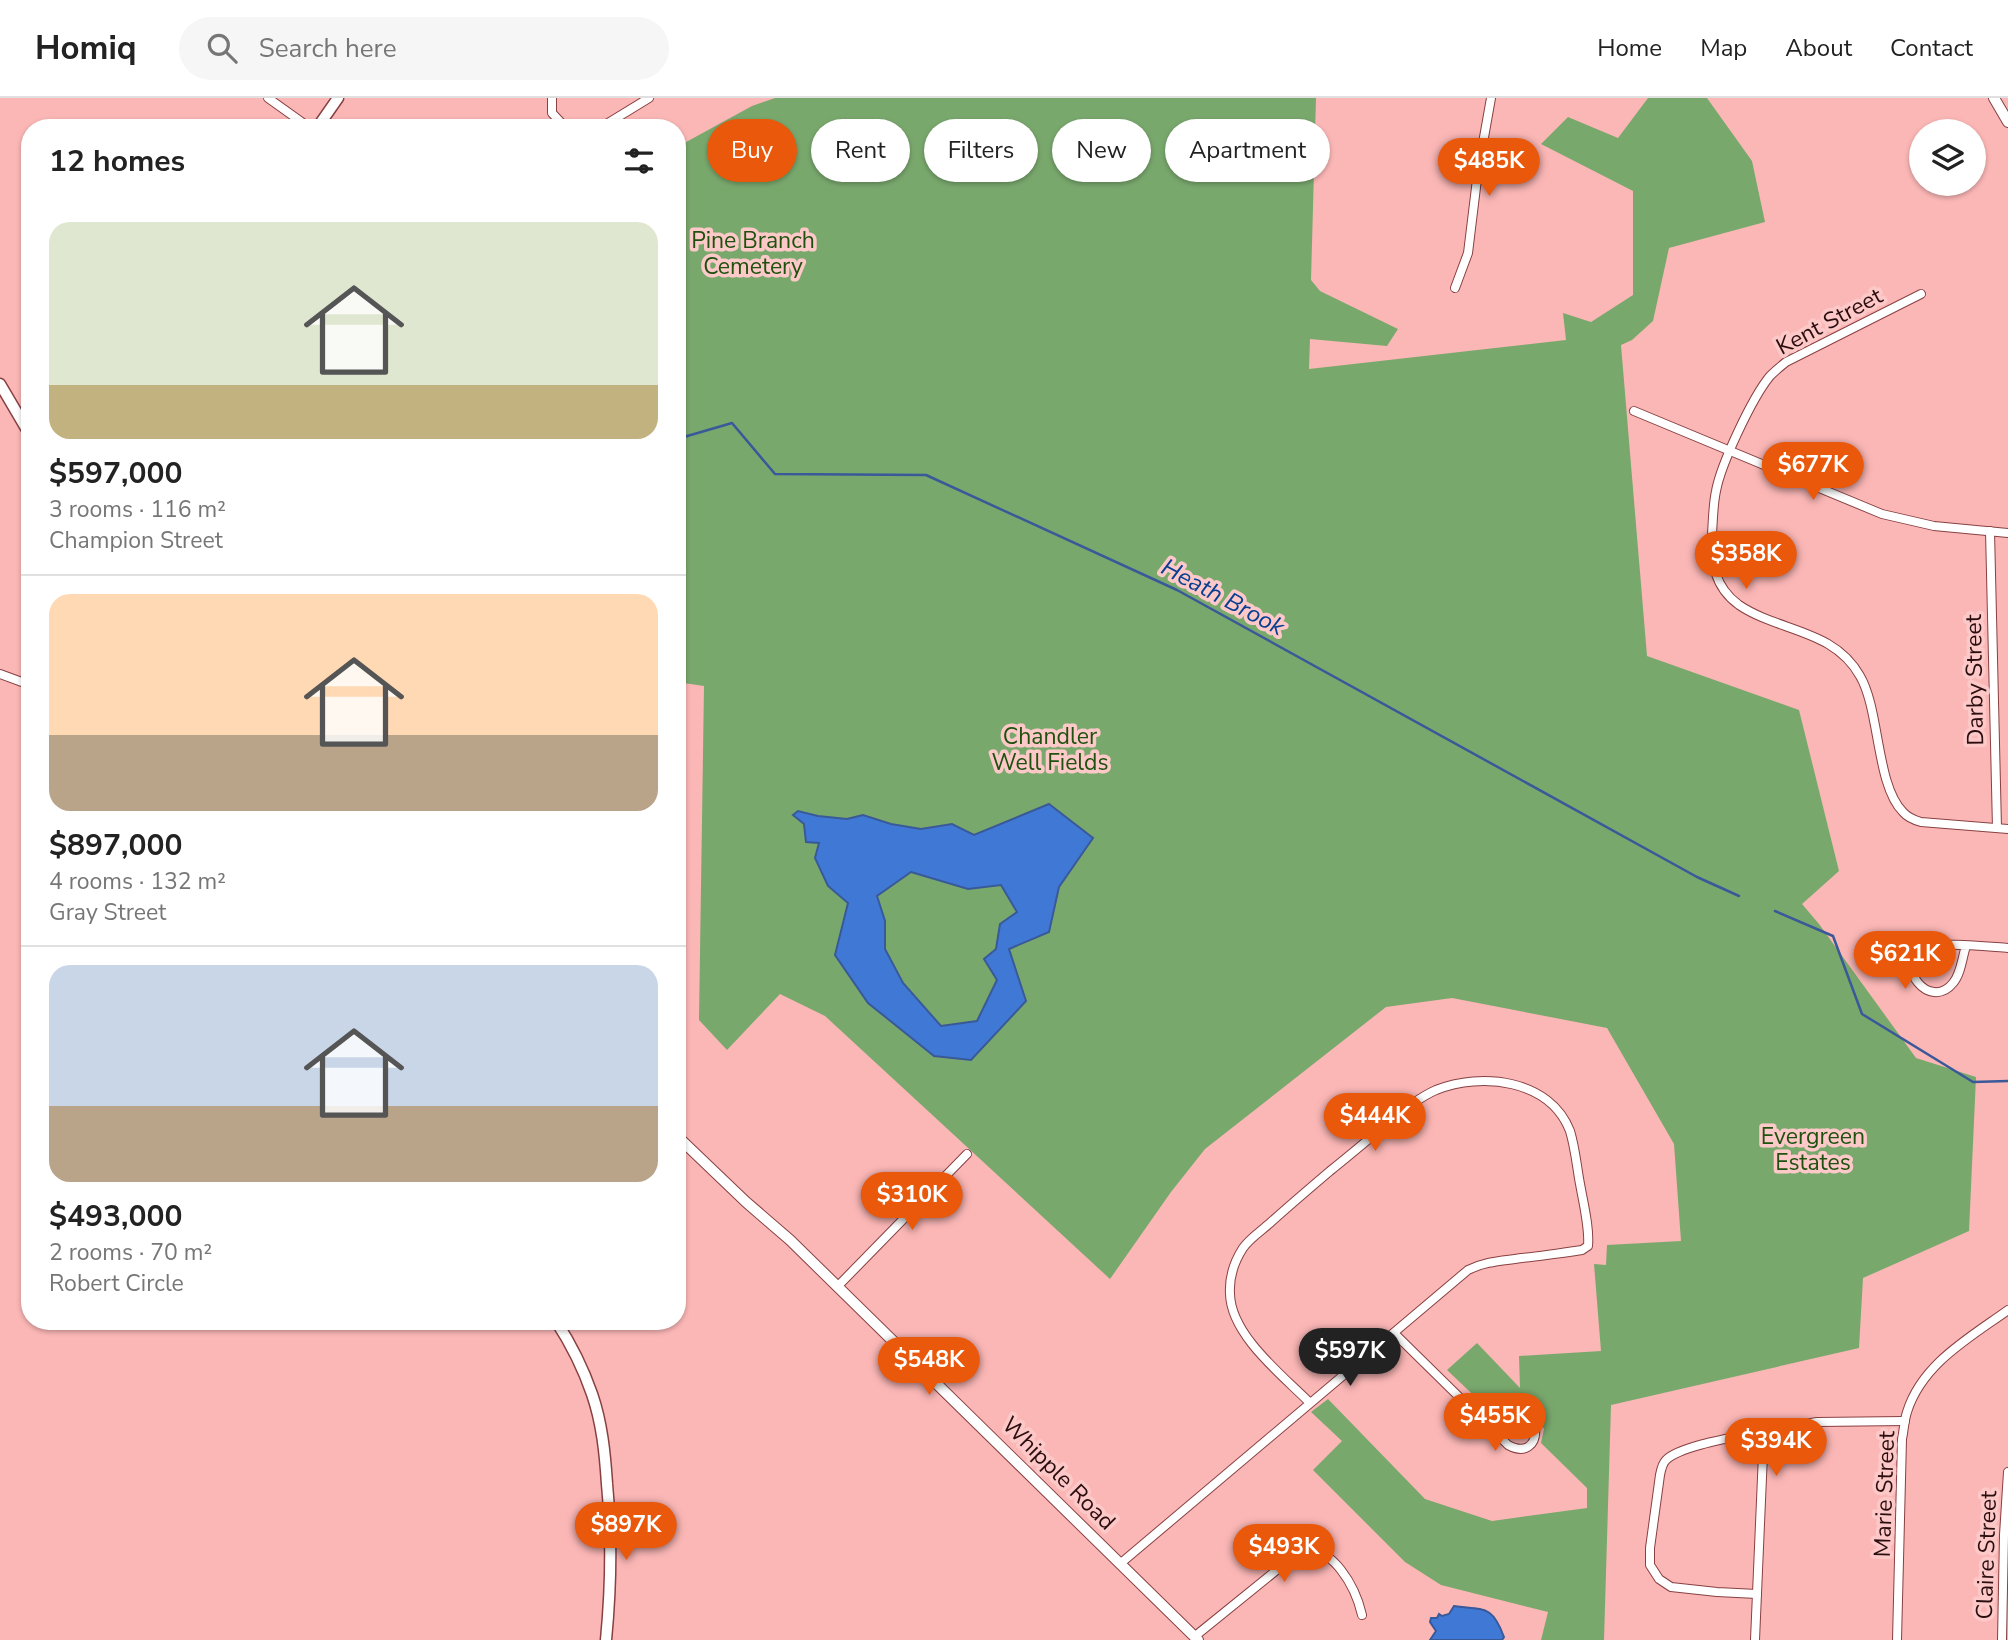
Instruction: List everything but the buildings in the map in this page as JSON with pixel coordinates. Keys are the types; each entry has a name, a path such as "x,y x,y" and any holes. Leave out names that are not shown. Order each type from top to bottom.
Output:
{"main road":[{"path":"323,119 338,98"},
{"path":"0,384 21,420"},
{"path":"561,1330 593,1395 601,1426 610,1527 611,1582 606,1640"}],"street":[{"path":"268,98 297,119"},
{"path":"552,98 552,113 558,119"},
{"path":"615,119 649,98"},
{"path":"1455,288 1468,253 1478,171 1491,98"},
{"path":"1994,98 2008,122"},
{"name":"Kent Street","path":"1921,294 1786,362 1770,376 1730,451 1716,489 1713,567 1717,580 1726,593 1740,605 1827,642 1851,663 1861,677 1889,786 1902,811 1921,822 2008,829"},
{"path":"1634,411 1882,514 1934,526 2008,533"},
{"name":"Darby Street","path":"1990,531 1997,828"},
{"path":"0,674 21,682"},
{"path":"1966,946 1958,975 1950,986 1936,992 1919,984 1912,966 1915,957 1922,950 1935,946 1966,946 2008,948"},
{"path":"1121,1563 1394,1333 1454,1280 1481,1263 1582,1250 1588,1246 1576,1156 1569,1130 1562,1116 1545,1098 1531,1090 1488,1082 1463,1082 1435,1090 1414,1102 1245,1245 1235,1263 1230,1280 1229,1295 1234,1317 1257,1349 1310,1403"},
{"name":"Whipple Road","path":"686,1144 837,1287 1196,1638"},
{"path":"837,1287 967,1154"},
{"name":"Marie Street","path":"1898,1640 1902,1439 1905,1421 1912,1401 1940,1360 2008,1310"},
{"path":"1394,1333 1493,1431 1508,1445 1524,1447 1534,1440 1536,1429 1526,1415 1515,1413 1493,1431"},
{"path":"1757,1594 1671,1587 1653,1572 1650,1565 1650,1548 1660,1475 1666,1459 1685,1450 1817,1422 1905,1421"},
{"path":"1755,1640 1764,1432"},
{"name":"Claire Street","path":"2002,1640 2008,1472"},
{"path":"1196,1638 1299,1552 1307,1550 1321,1553 1342,1572 1355,1592 1362,1615"}],"green space":[{"name":"Chandler Well Fields","path":"775,98 1316,98 1315,119 1165,119 1165,182 1314,182 1311,280 1320,291 1398,329 1387,346 1310,339 1309,369 1566,340 1563,313 1591,322 1633,295 1633,191 1541,144 1568,117 1618,138 1648,98 1707,98 1752,161 1765,222 1669,248 1653,321 1632,340 1621,345 1647,656 1799,710 1839,871 1802,904 1916,1058 1976,1077 1969,1231 1863,1278 1859,1348 1611,1405 1604,1640 1541,1640 1548,1612 1441,1585 1405,1562 1313,1470 1342,1441 1311,1412 1328,1399 1425,1499 1492,1521 1587,1508 1587,1488 1541,1443 1544,1429 1535,1412 1514,1403 1487,1408 1447,1370 1477,1343 1520,1388 1519,1356 1601,1351 1594,1264 1606,1265 1607,1245 1681,1241 1674,1144 1607,1028 1452,998 1386,1007 1205,1149 1110,1279 825,1016 780,994 727,1050 699,1020 704,686 686,683 686,142 707,131 707,182 797,182 797,119 728,119 752,106"}],"water":[{"path":"1049,804 1093,838 1059,887 1049,932 1009,949 1026,1001 971,1060 934,1056 868,1003 835,955 848,903 828,886 815,858 819,843 806,842 804,824 793,815 798,811 847,819 863,815 891,824 921,829 952,824 974,835","holes":["911,872 968,889 1001,885 1017,912 1000,924 996,949 984,959 997,980 977,1021 941,1026 903,983 885,949 885,921 877,896"]},
{"path":"1454,1606 1480,1609 1491,1614 1504,1637 1502,1640 1430,1640 1436,1631 1430,1622 1431,1618 1437,1618 1439,1614 1449,1614"}],"waterway":[{"name":"Heath Brook","path":"686,436 732,423 775,474 926,475 1177,590 1697,877 1739,896"},
{"name":"Heath Brook","path":"1775,911 1833,936 1862,1014 1973,1082 2008,1081"}],"park label":[{"name":"Pine Branch Cemetery","path":"753,253"},
{"name":"Evergreen Estates","path":"1813,1149"}]}
